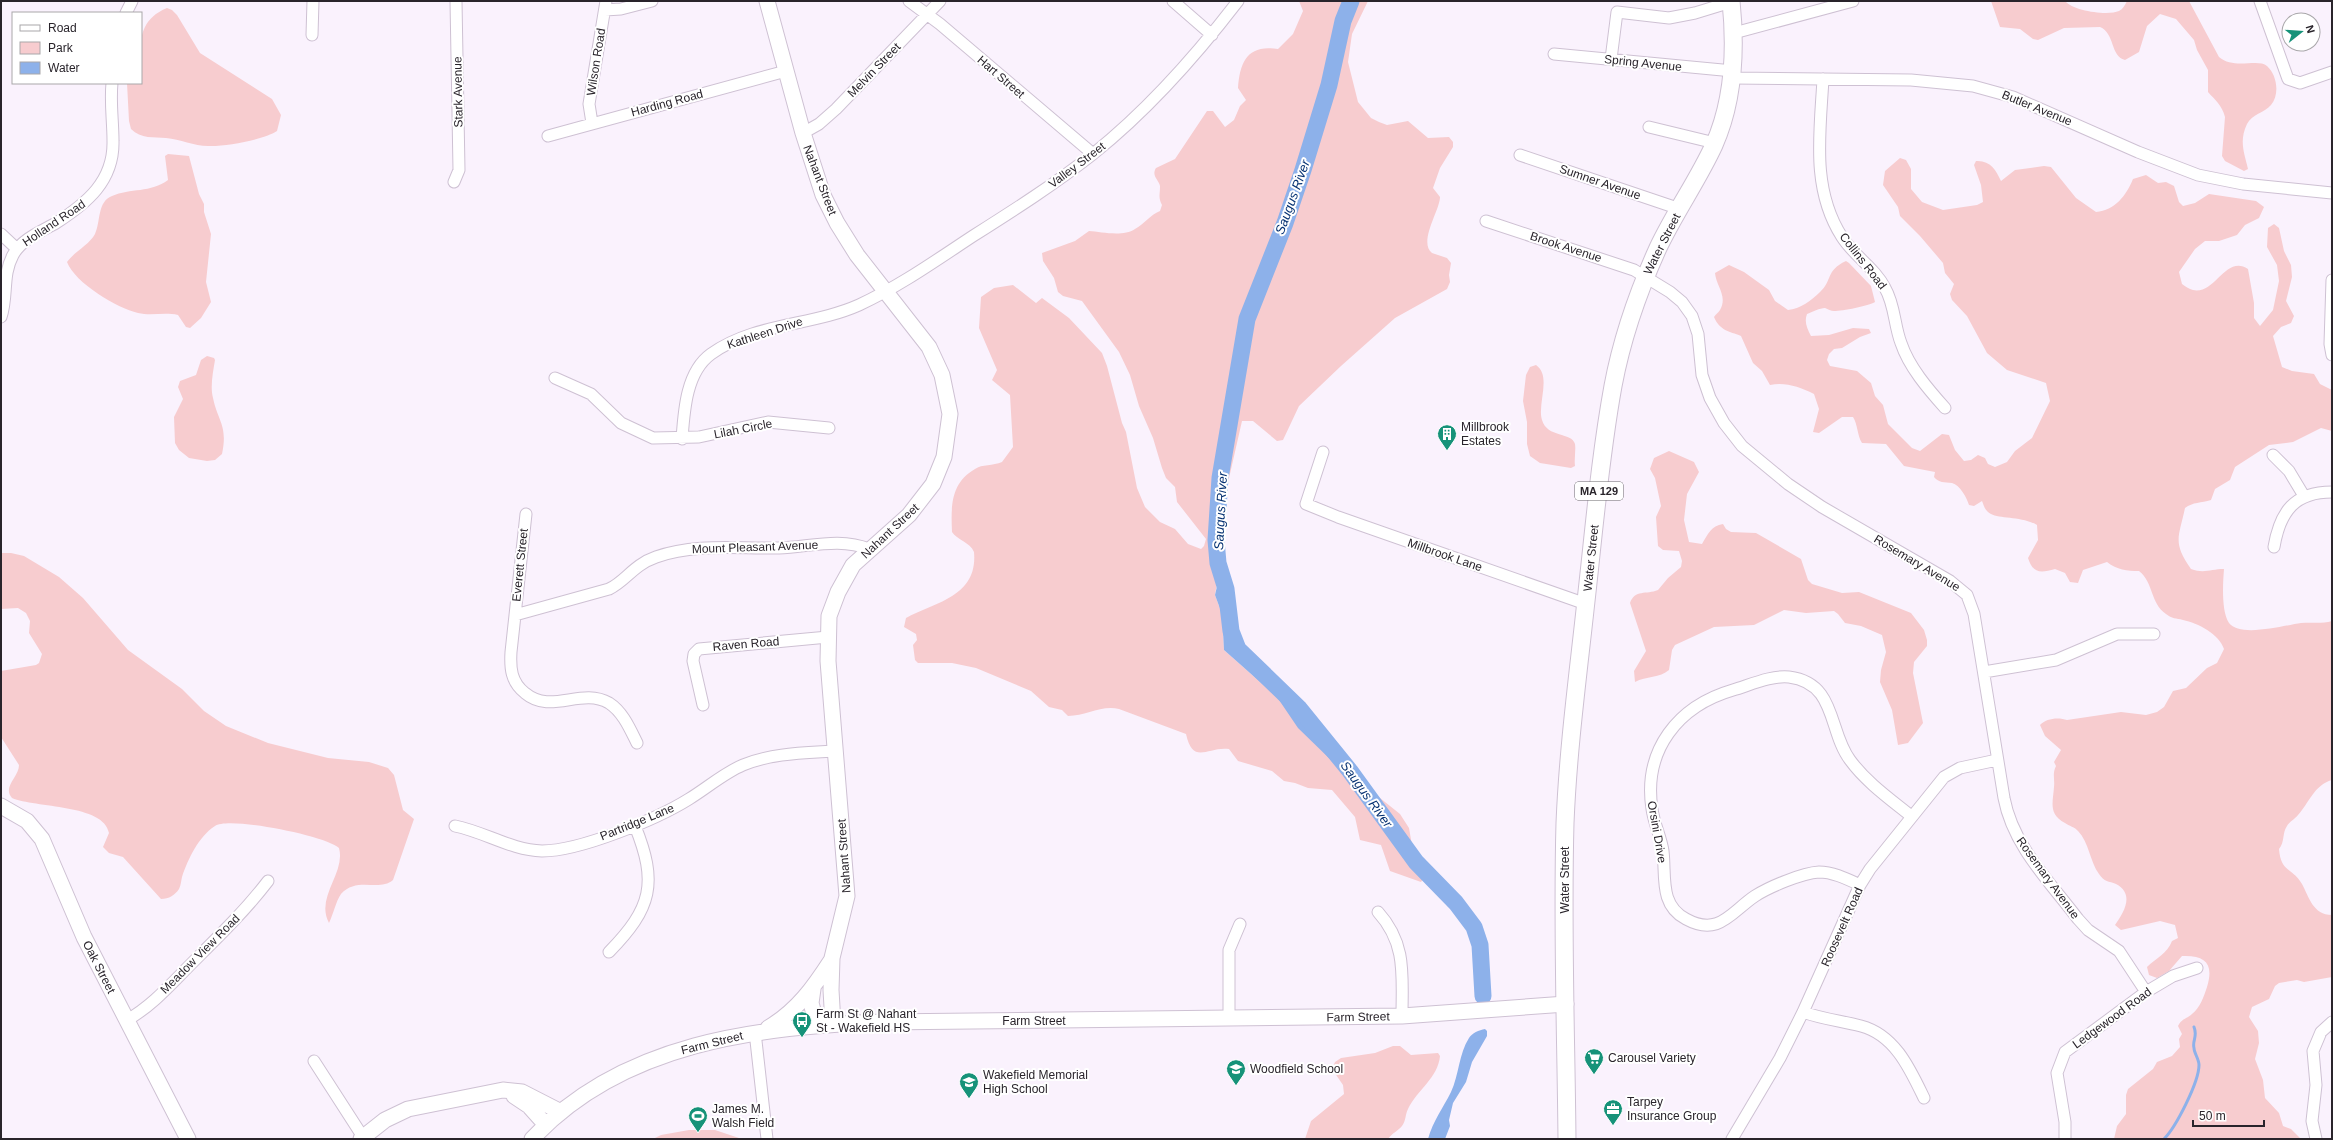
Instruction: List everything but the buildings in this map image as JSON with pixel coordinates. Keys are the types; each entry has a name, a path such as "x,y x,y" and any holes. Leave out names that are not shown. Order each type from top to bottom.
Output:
{"main road":[{"name":"Nahant Street","path":"767,1 803,133 817,178 830,210 849,243 885,292 921,335 936,361 947,395 949,427 944,457 925,496 909,515 869,549 853,565 838,592 830,616 828,637 835,750 847,896 832,958 831,990 833,1024"},
{"name":"Water Street","path":"1567,1139 1566,805 1586,604 1612,389 1623,341 1646,276 1715,143 1725,112 1732,74 1734,33 1731,1"},
{"name":"Oak Street","path":"1,806 26,822 42,839 84,937 188,1139"},
{"name":"Nahant Street","path":"760,1032 787,1016 813,989 832,958"},
{"path":"813,989 810,1003 817,1025"},
{"name":"Farm Street","path":"532,1139 561,1112 610,1080 650,1061 689,1048 760,1032 833,1024 1402,1016 1566,1004"},
{"path":"362,1138 385,1120 408,1109 509,1089 522,1092 561,1112"},
{"path":"495,1092 507,1094 522,1101 536,1112 546,1125"}],"street":[{"path":"126,12 132,1"},
{"path":"312,35 313,1"},
{"name":"Stark Avenue","path":"454,182 459,170 456,1"},
{"path":"605,5 621,9 652,1"},
{"name":"Hart Street","path":"909,1 928,14 1093,154"},
{"name":"Melvin Street","path":"803,133 819,124 836,109 940,1"},
{"path":"1173,1 1212,35"},
{"name":"Valley Street","path":"885,292 925,269 1054,183 1093,154 1151,101 1212,35 1238,1"},
{"path":"1611,59 1619,1"},
{"path":"1617,12 1669,18 1695,13 1731,1"},
{"path":"1734,33 1853,1"},
{"path":"2260,1 2288,79 2300,83 2332,72"},
{"name":"Wilson Road","path":"592,123 589,104 605,5"},
{"name":"Spring Avenue","path":"1554,54 1611,59 1732,74"},
{"name":"Harding Road","path":"548,136 786,71"},
{"name":"Butler Avenue","path":"1732,74 1823,79 1933,81 1974,86 2013,97 2138,152 2198,175 2243,184 2332,192"},
{"name":"Collins Road","path":"1823,79 1819,160 1822,189 1827,207 1842,238 1885,288 1901,344 1921,378 1945,408"},
{"name":"Holland Road","path":"1,318 7,268 17,249 30,237 83,205 94,195 105,178 113,151 112,84"},
{"path":"1649,127 1715,143"},
{"name":"Sumner Avenue","path":"1520,154 1680,209"},
{"name":"Brook Avenue","path":"1486,221 1627,267 1646,276"},
{"path":"1,234 17,249"},
{"name":"Rosemary Avenue","path":"1646,276 1682,302 1692,316 1698,334 1700,364 1706,386 1716,410 1732,435 1782,479 1822,507 1962,590 1969,598 1974,614 1997,760 2008,818 2023,847 2085,927 2122,956 2146,992"},
{"path":"2332,280 2330,344 2332,355"},
{"name":"Kathleen Drive","path":"682,439 683,418 689,390 698,368 710,354 748,336 847,309 885,292"},
{"name":"Lilah Circle","path":"555,378 590,394 612,417 632,430 653,438 682,439 706,436 768,422 829,428"},
{"name":"Millbrook Lane","path":"1323,452 1306,504 1366,527 1586,604"},
{"path":"2273,455 2289,471 2304,496"},
{"path":"2274,547 2277,531 2283,516 2295,502 2304,496 2332,492"},
{"name":"Everett Street","path":"515,615 526,514"},
{"name":"Mount Pleasant Avenue","path":"515,615 609,589 618,584 640,563 677,551 706,547 793,547 841,543 854,544 869,549"},
{"path":"515,615 511,668 514,680 522,691 534,700 550,703 585,698 605,701 619,712 637,743"},
{"path":"1984,672 2056,660 2117,634 2154,634"},
{"name":"Raven Road","path":"703,705 693,659 699,649 828,637"},
{"name":"Orsini Drive","path":"1860,885 1833,874 1813,873 1759,894 1729,919 1717,924 1699,924 1678,914 1670,905 1665,892 1662,849 1651,799 1655,764 1669,732 1688,711 1713,697 1777,678 1793,678 1812,687 1823,697 1829,705 1839,741 1848,758 1871,782 1911,816"},
{"name":"Partridge Lane","path":"455,826 478,832 519,848 550,851 575,846 635,826 680,805 731,771 751,762 773,756 835,750"},
{"name":"Roosevelt Road","path":"1732,1139 1777,1065 1803,1012 1860,885 1911,816 1948,774 1960,768 1997,760"},
{"path":"609,952 632,926 642,909 647,894 649,877 648,861 635,826"},
{"name":"Meadow View Road","path":"127,1020 144,1010 249,906 268,881"},
{"path":"1378,912 1390,925 1399,947 1402,966 1402,1016"},
{"path":"1229,1019 1229,950 1240,924"},
{"name":"Ledgewood Road","path":"2065,1139 2065,1122 2057,1079 2058,1068 2062,1057 2073,1044 2146,992 2173,976 2197,968"},
{"path":"1803,1012 1862,1026 1878,1033 1903,1058 1924,1098"},
{"path":"2316,1139 2312,1121 2316,1085 2313,1051 2321,1032 2332,1022"},
{"path":"760,1032 768,1139"},
{"path":"314,1061 362,1138"}],"green space":[{"path":"1299,1 1368,1 1352,34 1348,62 1358,102 1371,118 1379,122 1387,125 1408,121 1428,138 1449,137 1453,142 1453,147 1440,168 1433,188 1440,197 1427,241 1428,248 1432,253 1447,258 1451,263 1449,275 1450,282 1447,289 1395,318 1341,366 1299,406 1283,440 1277,441 1253,421 1242,421 1212,553 1212,561 1218,577 1215,595 1222,614 1224,650 1277,697 1334,763 1354,781 1370,790 1400,814 1409,828 1413,851 1424,878 1421,882 1390,871 1381,845 1360,840 1355,817 1332,790 1308,788 1284,781 1272,771 1238,761 1229,749 1197,752 1189,744 1186,734 1119,709 1106,708 1075,716 1068,716 1062,710 1049,707 1031,691 976,668 952,663 918,663 915,660 913,645 917,640 916,634 904,627 906,618 952,596 962,588 969,579 973,567 974,552 970,546 952,532 952,505 956,489 967,475 978,467 1002,462 1013,447 1010,395 992,380 997,370 979,328 981,297 994,288 1013,285 1036,303 1042,298 1069,318 1102,353 1107,366 1122,423 1126,432 1137,488 1145,507 1160,522 1175,529 1188,544 1201,549 1204,546 1206,539 1177,502 1175,487 1166,478 1153,438 1139,406 1130,375 1119,352 1082,301 1063,296 1058,292 1054,278 1043,261 1042,253 1075,241 1089,231 1125,233 1138,227 1160,211 1162,205 1160,198 1160,186 1154,173 1156,168 1175,159 1207,111 1213,111 1225,127 1234,120 1240,106 1246,100 1238,88 1239,78 1244,62 1248,56 1259,49 1278,49 1293,34 1303,11"},
{"path":"1991,1 2065,1 2069,5 2083,10 2107,13 2119,11 2124,7 2127,1 2189,1 2219,57 2232,63 2263,64 2267,66 2275,79 2276,96 2274,101 2268,108 2249,121 2243,136 2243,146 2248,169 2244,171 2225,161 2222,156 2224,113 2218,103 2208,92 2208,70 2197,50 2194,40 2176,19 2160,14 2147,26 2139,52 2125,60 2120,58 2114,49 2108,34 2100,27 2064,28 2038,40 2033,39 2020,29 2000,27"},
{"path":"167,8 172,10 177,15 200,53 272,99 281,115 277,131 263,137 243,142 208,146 171,139 143,136 131,129 129,121 127,84 142,84 142,36 149,21 156,14"},
{"path":"168,154 189,156 199,194 204,204 204,212 211,234 206,282 211,302 201,318 190,328 186,327 178,315 138,313 119,306 87,286 71,270 67,262 89,242 95,234 100,212 107,199 126,192 155,187 168,180 165,156"},
{"path":"1900,158 1906,160 1911,169 1911,189 1922,202 1943,210 1977,205 1983,202 1981,185 1974,165 1976,161 1985,162 1992,166 2001,181 2015,170 2044,166 2051,167 2076,198 2096,212 2103,211 2114,205 2127,191 2133,179 2146,175 2158,183 2166,182 2174,186 2179,202 2183,206 2195,203 2209,194 2256,201 2264,207 2259,218 2245,225 2237,235 2219,241 2205,241 2195,249 2179,272 2182,284 2192,290 2201,290 2208,287 2227,270 2233,267 2240,266 2248,269 2254,303 2254,318 2260,326 2273,310 2279,281 2277,265 2267,247 2268,228 2274,224 2279,228 2284,251 2291,265 2292,277 2286,301 2294,316 2291,323 2281,327 2273,336 2282,367 2292,371 2314,374 2320,384 2332,390 2332,431 2321,428 2293,442 2269,445 2235,467 2230,480 2215,489 2211,500 2185,508 2179,533 2179,545 2185,560 2191,569 2204,571 2224,569 2223,596 2226,618 2229,623 2235,627 2243,630 2253,630 2301,623 2321,623 2332,621 2332,780 2326,782 2316,790 2298,815 2288,825 2285,829 2279,849 2282,862 2302,884 2316,909 2320,912 2332,915 2332,977 2304,982 2297,980 2279,983 2275,986 2269,999 2252,1007 2249,1017 2258,1031 2259,1043 2255,1059 2263,1080 2265,1098 2279,1113 2283,1126 2291,1129 2301,1139 2114,1139 2117,1126 2126,1114 2126,1095 2128,1089 2153,1069 2157,1062 2172,1056 2180,1047 2179,1039 2182,1034 2178,1026 2181,1021 2190,1016 2197,1009 2207,987 2209,972 2206,962 2202,959 2197,957 2182,956 2169,971 2157,978 2149,975 2147,967 2164,953 2172,941 2178,938 2175,925 2160,921 2121,930 2115,925 2122,915 2126,903 2125,893 2122,888 2116,884 2101,877 2093,864 2082,836 2075,828 2056,816 2053,807 2054,774 2056,766 2054,762 2061,750 2045,736 2040,725 2053,719 2067,720 2121,712 2146,715 2157,712 2164,707 2173,691 2186,688 2207,668 2217,663 2224,649 2218,639 2207,630 2189,621 2170,617 2166,614 2157,604 2147,581 2139,571 2122,570 2107,562 2083,570 2078,583 2070,582 2065,573 2055,569 2046,571 2035,570 2028,558 2038,540 2037,525 2024,520 1995,516 1986,510 1982,501 1974,506 1969,505 1965,495 1958,486 1938,480 1934,477 1935,472 1904,466 1886,444 1862,443 1853,417 1842,417 1819,433 1813,432 1819,409 1814,394 1792,386 1782,384 1770,385 1762,371 1753,363 1741,336 1722,328 1716,322 1714,317 1720,310 1723,300 1715,273 1729,265 1744,272 1769,290 1775,301 1788,310 1806,304 1824,288 1835,268 1846,261 1871,286 1875,302 1862,307 1843,310 1833,311 1825,308 1816,310 1807,314 1807,328 1811,336 1829,335 1853,328 1869,329 1871,333 1860,337 1842,348 1834,349 1829,354 1827,360 1830,366 1857,371 1871,383 1875,396 1883,405 1888,424 1912,448 1920,451 1942,434 1949,435 1955,450 1964,461 1971,460 1978,455 1985,458 1988,464 1995,467 2007,462 2015,451 2032,438 2050,401 2046,383 2007,370 1987,353 1967,316 1952,300 1950,294 1954,284 1945,273 1943,263 1920,236 1900,216 1898,207 1883,185 1885,171"},
{"path":"207,356 214,358 215,360 212,379 212,394 222,424 224,444 222,454 215,460 207,461 189,458 179,450 175,443 174,417 183,399 178,387 180,381 196,375 201,360"},
{"path":"1536,365 1541,370 1544,383 1541,406 1542,420 1549,430 1573,440 1575,444 1575,466 1571,468 1540,463 1530,456 1527,444 1527,422 1523,401 1526,375 1530,367"},
{"path":"1669,451 1694,462 1699,472 1687,494 1684,520 1689,542 1702,544 1713,529 1723,524 1726,529 1731,532 1756,533 1801,559 1808,580 1812,584 1842,593 1859,592 1911,613 1924,630 1927,646 1914,662 1913,673 1923,723 1908,743 1898,745 1892,710 1880,682 1881,670 1886,652 1882,635 1861,626 1845,623 1834,611 1806,613 1784,610 1754,625 1714,627 1675,645 1672,650 1669,670 1665,673 1635,682 1634,671 1646,651 1630,603 1638,594 1658,590 1668,578 1681,567 1682,561 1679,551 1663,550 1658,546 1656,517 1661,506 1655,478 1650,469 1654,458"},
{"path":"1,553 11,553 24,556 59,577 83,598 128,650 182,689 204,711 226,726 268,743 328,758 369,762 388,768 394,775 403,810 414,819 393,880 381,885 361,885 347,889 339,897 329,923 326,913 326,904 338,867 340,857 339,848 331,843 298,833 257,825 224,824 215,826 209,830 195,848 187,863 180,888 174,895 161,899 123,857 109,853 103,847 109,833 104,824 95,817 67,808 12,798 9,794 9,790 19,765 1,737 1,671 36,665 39,663 42,654 29,633 30,621 26,613 18,608 1,609"},
{"path":"1393,1046 1400,1046 1411,1055 1438,1053 1440,1056 1435,1071 1412,1102 1400,1128 1388,1139 1305,1139 1311,1121 1344,1094 1343,1085 1332,1069 1335,1062 1341,1058 1375,1053"},
{"name":"James M. Walsh Field","path":"689,1130 715,1130 742,1139 653,1139 661,1135"}],"water":[{"path":"1218,582 1221,586 1227,616 1226,641 1244,664 1300,713 1354,780 1370,790 1354,781 1334,763 1298,728 1277,697 1224,650 1222,614 1215,595"},
{"path":"1485,1029 1487,1031 1487,1036 1472,1062 1466,1082 1453,1103 1449,1120 1450,1126 1445,1139 1428,1139 1435,1120 1454,1085 1463,1050 1469,1038 1478,1031"}],"waterway":[{"name":"Saugus River","path":"1351,1 1343,21 1329,85 1303,170 1285,223 1247,319 1220,478 1216,540 1218,563 1226,589 1231,631 1238,649 1299,708 1350,771 1416,862 1456,903 1474,927 1480,945 1483,996"},
{"path":"2164,1139 2175,1125 2186,1104 2198,1073 2199,1063 2194,1045 2194,1027"}],"place":[{"name":"Millbrook Estates","path":"1447,451"},
{"name":"Farm St @ Nahant St - Wakefield HS","path":"802,1038"},
{"name":"Carousel Variety","path":"1594,1075"},
{"name":"Woodfield School","path":"1236,1086"},
{"name":"Wakefield Memorial High School","path":"969,1099"},
{"name":"Tarpey Insurance Group","path":"1613,1126"},
{"name":"James M. Walsh Field","path":"698,1133"}]}
